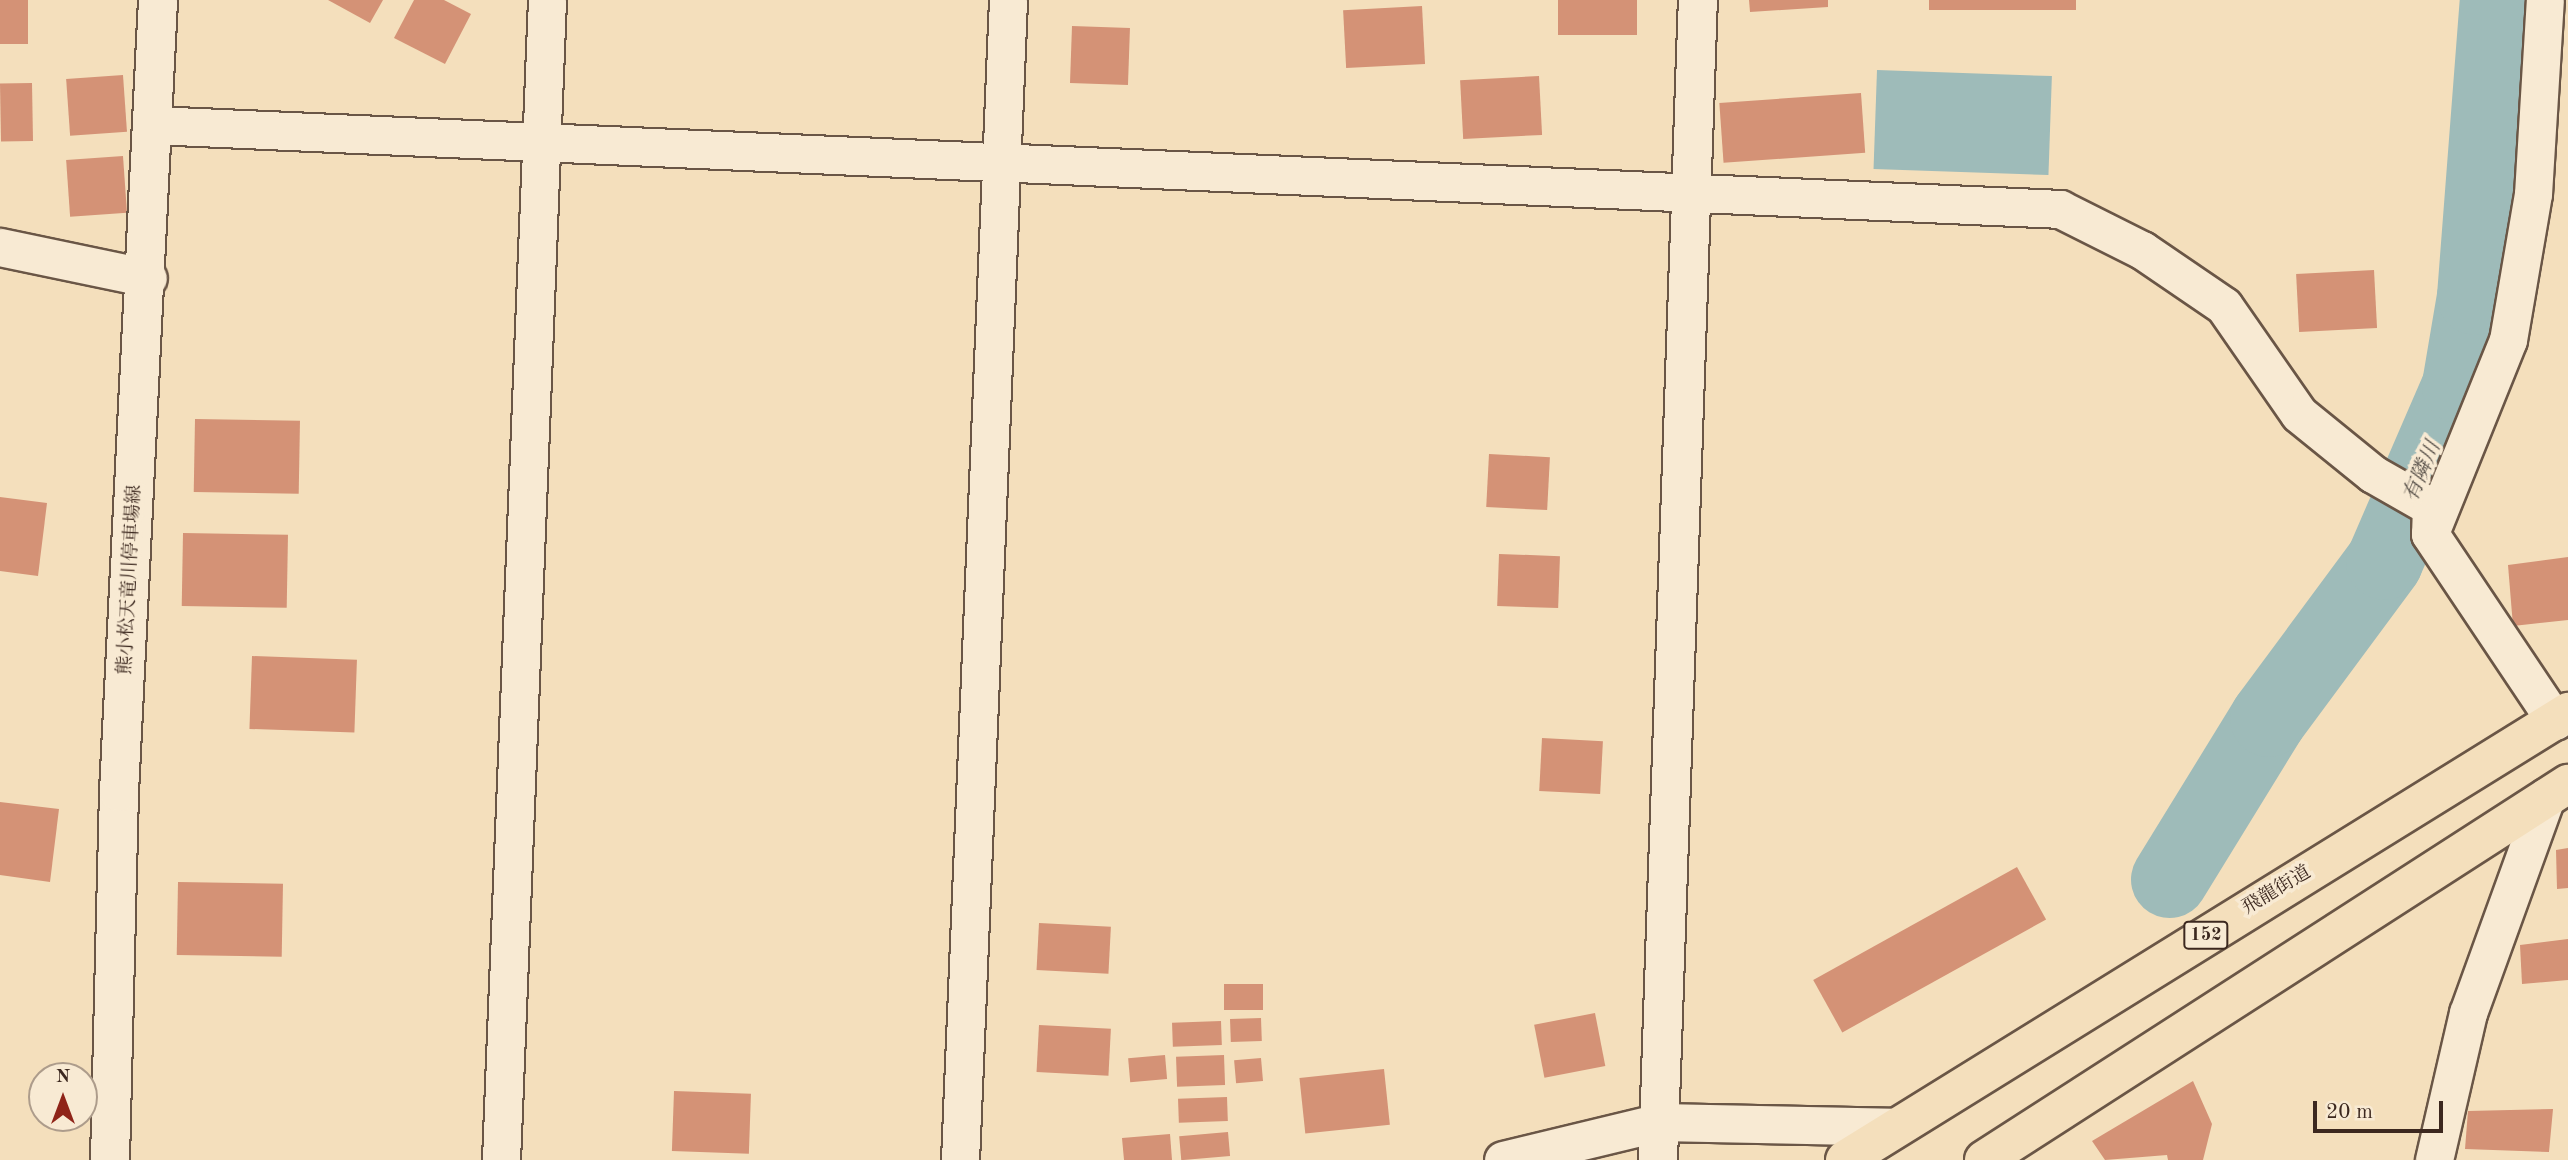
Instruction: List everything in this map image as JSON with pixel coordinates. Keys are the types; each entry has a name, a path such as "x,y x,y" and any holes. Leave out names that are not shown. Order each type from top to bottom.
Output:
{"highway":[{"name":"飛龍街道","path":"1845,1160 1892,1127 2562,717"},
{"path":"1984,1160 2557,790"}],"main road":[{"name":"熊小松天竜川停車場線","path":"110,1160 119,792 148,278 158,0"},
{"path":"1658,1160 1698,0"}],"street":[{"path":"501,1160 547,0"},
{"path":"960,1160 1008,0"},
{"path":"2430,520 2508,341 2533,194 2545,0"},
{"path":"153,125 1001,158 1690,189 2060,209 2122,238 2224,306 2299,414 2430,520 2562,717"},
{"path":"0,247 148,278"},
{"path":"2434,1160 2468,1013 2557,790"},
{"path":"1503,1160 1660,1122 1892,1127"}],"water":[{"path":"1877,70 2052,76 2048,175 1874,169"}],"building":[{"path":"0,0 28,0 28,44 0,44"},
{"path":"328,0 383,0 370,23"},
{"path":"414,0 444,0 471,14 445,64 394,38"},
{"path":"1558,0 1637,0 1637,35 1558,35"},
{"path":"1749,0 1828,0 1828,7 1750,12"},
{"path":"1929,0 2076,0 2076,10 1929,10"},
{"path":"1422,6 1425,64 1346,68 1343,10"},
{"path":"1072,26 1130,28 1128,85 1070,83"},
{"path":"123,75 127,132 70,136 66,79"},
{"path":"1539,76 1542,135 1463,139 1460,80"},
{"path":"32,83 33,141 1,142 0,84"},
{"path":"1861,93 1865,153 1724,163 1719,103"},
{"path":"123,156 127,213 70,217 66,160"},
{"path":"2374,270 2377,328 2299,332 2296,274"},
{"path":"195,419 300,421 299,494 194,492"},
{"path":"1489,454 1550,457 1547,510 1486,507"},
{"path":"0,497 47,503 38,576 0,571"},
{"path":"183,533 288,535 287,608 182,606"},
{"path":"1499,554 1560,556 1558,608 1497,606"},
{"path":"2568,557 2568,620 2513,626 2508,565"},
{"path":"252,656 357,660 354,733 249,729"},
{"path":"1542,738 1603,741 1600,794 1539,791"},
{"path":"0,802 59,809 50,882 0,875"},
{"path":"2568,848 2568,888 2557,889 2556,850"},
{"path":"2017,867 2046,919 1842,1032 1813,980"},
{"path":"178,882 283,884 282,957 177,955"},
{"path":"1039,923 1111,927 1108,974 1037,970"},
{"path":"2568,939 2568,980 2522,984 2520,945"},
{"path":"1224,984 1263,984 1263,1010 1224,1010"},
{"path":"1595,1013 1605,1066 1544,1078 1534,1025"},
{"path":"1261,1018 1262,1041 1231,1042 1230,1019"},
{"path":"1221,1021 1222,1045 1173,1047 1172,1023"},
{"path":"1039,1025 1111,1029 1108,1076 1037,1072"},
{"path":"1165,1055 1167,1079 1130,1082 1128,1058"},
{"path":"1224,1055 1225,1085 1177,1087 1176,1057"},
{"path":"1261,1058 1263,1081 1236,1083 1234,1060"},
{"path":"1384,1069 1390,1125 1305,1134 1299,1078"},
{"path":"2193,1081 2212,1124 2203,1160 2168,1160 2167,1155 2105,1160 2092,1141"},
{"path":"674,1091 751,1094 749,1154 672,1151"},
{"path":"1227,1097 1228,1121 1179,1123 1178,1099"},
{"path":"2553,1109 2549,1152 2465,1149 2468,1111"},
{"path":"1228,1132 1230,1156 1181,1160 1179,1136"},
{"path":"1170,1134 1172,1160 1124,1160 1122,1138"}],"waterway":[{"name":"有隣川","path":"2169,879 2268,718 2384,561 2460,385 2475,296 2498,0"}]}
